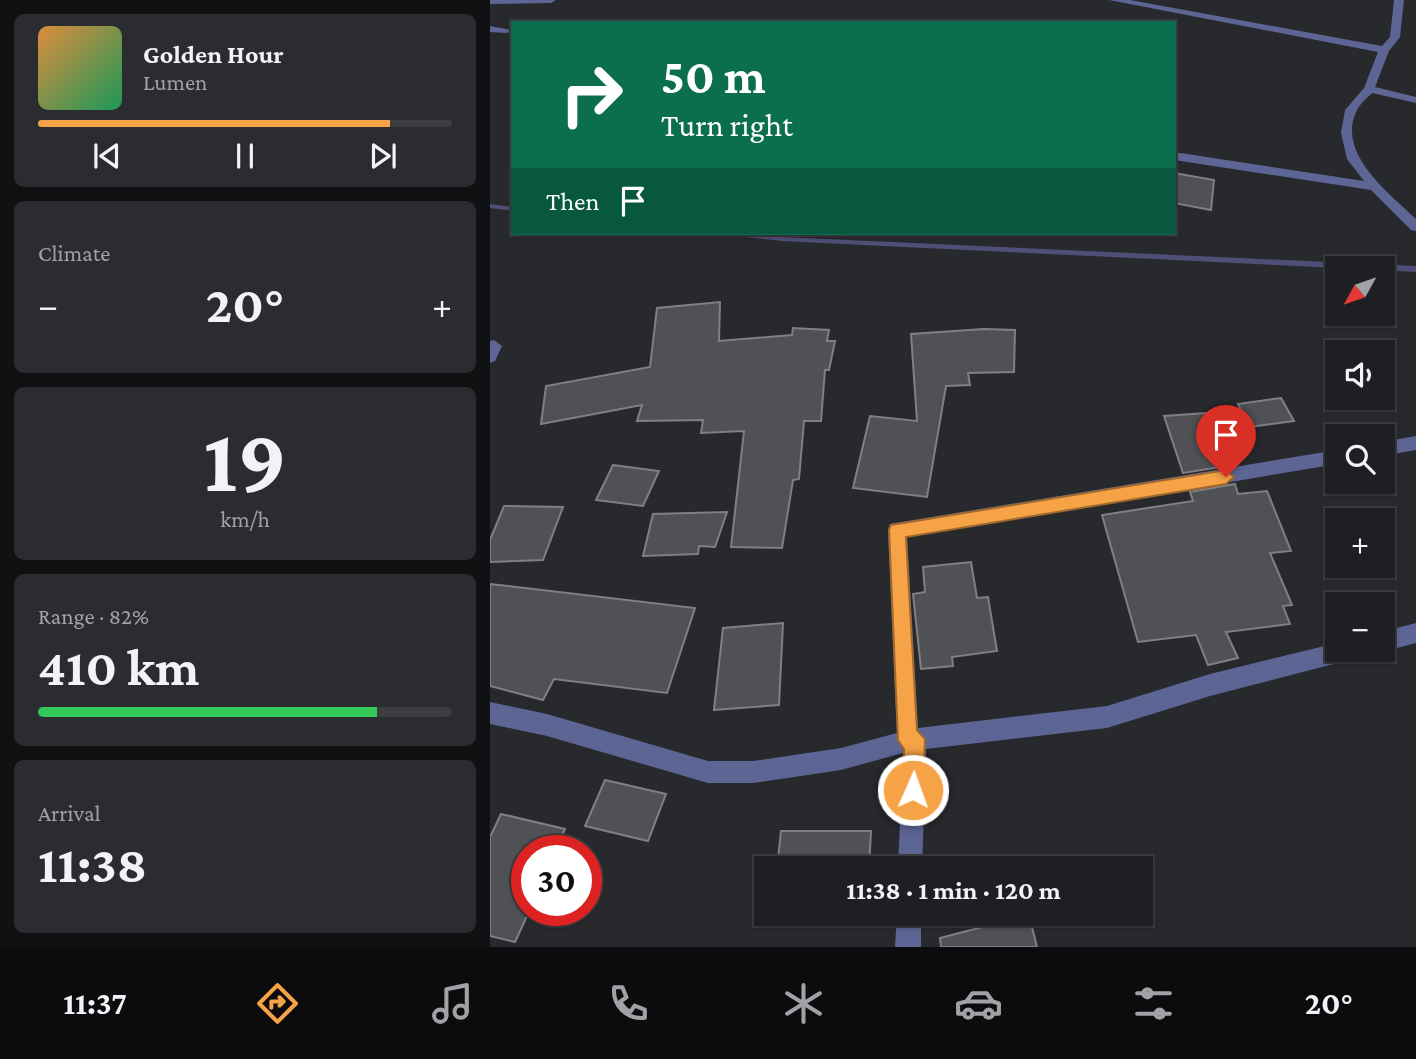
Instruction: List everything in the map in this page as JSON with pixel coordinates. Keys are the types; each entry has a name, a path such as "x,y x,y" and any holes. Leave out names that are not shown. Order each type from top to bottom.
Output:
{"street":[{"path":"490,1 551,0"},
{"path":"1114,0 1384,50"},
{"path":"1399,0 1395,37 1384,50 1369,89 1350,110 1347,133 1353,159 1375,187 1416,227"},
{"path":"490,29 507,30"},
{"path":"1369,89 1416,100"},
{"path":"1176,156 1375,187"},
{"path":"1395,447 1416,443"},
{"path":"910,856 911,739 897,530 1325,459"},
{"path":"1395,639 1416,634"},
{"path":"490,713 547,725 708,772 753,772 841,759 911,739 1107,717 1210,685 1325,656"},
{"path":"908,947 909,926"}],"building":[{"path":"1176,173 1214,180 1211,210 1176,203"},
{"path":"720,302 719,341 792,335 793,328 829,330 827,341 835,341 829,370 825,370 821,421 804,421 799,479 793,480 782,548 731,547 744,431 701,433 703,420 637,421 642,405 541,424 546,386 650,367 657,308"},
{"path":"984,329 1015,330 1014,372 968,373 970,385 946,386 927,497 853,488 870,416 917,421 911,334"},
{"path":"1281,398 1294,421 1249,427 1238,404"},
{"path":"1206,413 1227,466 1183,473 1164,416"},
{"path":"613,465 659,471 643,506 596,500"},
{"path":"1235,484 1238,494 1267,491 1291,551 1270,553 1292,605 1283,606 1290,624 1226,632 1238,658 1208,665 1196,635 1138,642 1102,515 1193,501 1190,492"},
{"path":"504,506 563,507 543,560 490,562 490,540"},
{"path":"727,512 715,547 699,546 698,554 643,556 653,514"},
{"path":"971,562 977,598 988,597 997,651 952,657 953,666 921,669 913,594 925,592 923,567"},
{"path":"490,584 695,608 667,693 554,679 543,700 490,686"},
{"path":"783,623 779,705 714,710 723,628"},
{"path":"605,780 666,794 648,841 585,826"},
{"path":"501,814 565,829 562,835 511,835 511,926 522,926 515,942 490,936 490,837"},
{"path":"781,831 871,831 870,856 778,856"},
{"path":"986,926 1032,926 1037,947 941,947 940,938"}],"waterway":[{"path":"490,206 511,209"},
{"path":"746,235 782,239 1416,269"}],"route":[{"path":"913,790 915,739 908,740 897,530 1226,477"}]}
